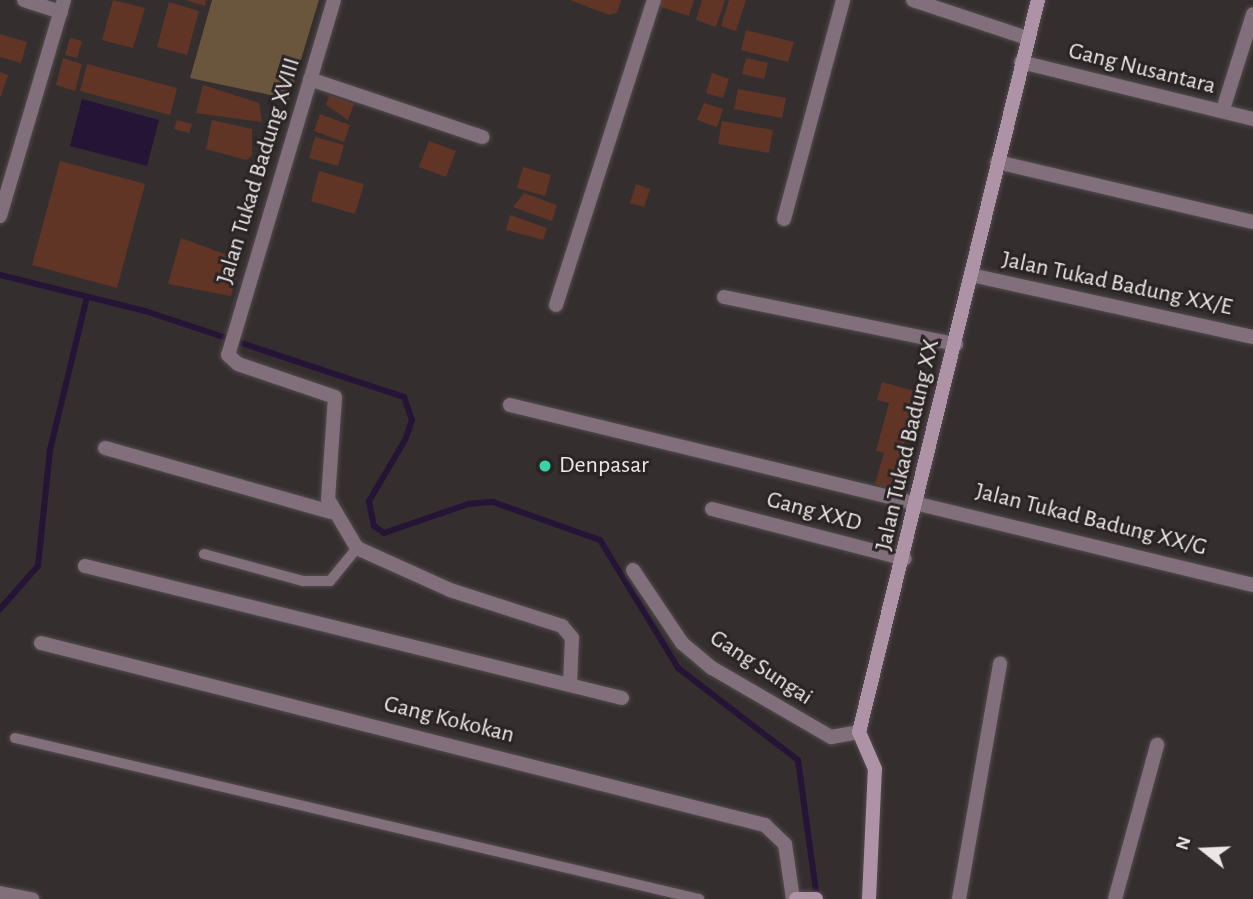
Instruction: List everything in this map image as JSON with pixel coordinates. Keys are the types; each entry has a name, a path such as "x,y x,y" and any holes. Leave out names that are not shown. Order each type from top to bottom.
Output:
{"street":[{"path":"0,216 62,6 24,0"},
{"name":"Jalan Tukad Badung XVIII","path":"331,512 335,397 238,364 228,355 334,0"},
{"path":"556,305 654,0"},
{"path":"784,219 843,0"},
{"path":"913,0 1027,38"},
{"name":"Jalan Tukad Badung XX","path":"859,732 905,559 997,162 1038,0"},
{"path":"1225,103 1249,46 1253,14"},
{"name":"Gang Nusantara","path":"1021,62 1253,120"},
{"path":"310,79 482,137"},
{"path":"997,162 1253,222"},
{"name":"Jalan Tukad Badung XX/E","path":"971,275 1253,337"},
{"path":"724,297 956,344"},
{"name":"Jalan Tukad Badung XX/G","path":"510,405 918,499 1253,584"},
{"path":"106,448 331,512 357,548 450,590 562,626 572,638 570,684"},
{"name":"Gang XXD","path":"712,509 905,559"},
{"path":"85,566 622,698"},
{"name":"Gang Sungai","path":"633,570 682,643 712,668 831,737 859,732"},
{"name":"Gang Kokokan","path":"41,643 765,825 785,844 802,898"},
{"path":"959,899 1000,664"},
{"path":"859,732 875,769 869,899"},
{"path":"1115,899 1157,745"},
{"path":"0,892 32,899"}],"lane":[{"path":"204,554 303,581 330,581 357,548"},
{"path":"15,738 699,899"}],"shaded area":[{"path":"212,0 319,0 289,99 190,78"},
{"path":"82,99 159,120 147,166 70,146"}],"building":[{"path":"113,0 145,8 133,48 102,40"},
{"path":"185,0 206,0 205,6"},
{"path":"570,0 621,0 617,13 609,15"},
{"path":"659,0 694,0 689,16 658,6"},
{"path":"702,0 725,0 716,27 696,20"},
{"path":"729,0 746,0 736,31 721,26"},
{"path":"169,2 199,11 187,55 157,47"},
{"path":"746,30 794,42 788,62 741,50"},
{"path":"0,34 27,42 21,63 0,57"},
{"path":"70,38 82,41 77,58 65,55"},
{"path":"63,58 82,64 75,91 56,85"},
{"path":"746,58 768,63 764,79 742,74"},
{"path":"87,64 177,88 170,115 80,91"},
{"path":"0,72 8,75 1,96 0,96"},
{"path":"712,73 729,79 723,98 706,93"},
{"path":"203,85 259,103 262,122 196,113"},
{"path":"738,89 786,98 782,118 734,109"},
{"path":"329,95 354,104 348,120 326,105"},
{"path":"704,103 723,109 717,127 697,120"},
{"path":"320,114 350,125 344,142 314,131"},
{"path":"177,120 192,124 189,133 174,129"},
{"path":"212,120 252,129 252,156 246,160 206,149"},
{"path":"722,121 773,130 769,153 718,144"},
{"path":"315,137 344,145 338,166 309,158"},
{"path":"429,141 456,151 446,177 419,167"},
{"path":"60,161 145,184 117,288 32,265"},
{"path":"523,167 551,175 545,196 517,188"},
{"path":"319,171 364,184 355,214 311,201"},
{"path":"636,184 650,189 644,207 630,203"},
{"path":"524,193 557,205 552,221 513,207"},
{"path":"510,215 547,228 543,240 506,230"},
{"path":"181,238 241,260 231,296 168,284"},
{"path":"882,382 918,392 892,489 875,484 884,453 876,451 889,403 877,400"}],"waterway":[{"path":"0,275 145,311 404,397 412,420 405,440 369,501 374,526 384,533 468,504 493,502 600,540 678,668 798,760 817,899"},
{"path":"0,609 38,566 50,450 86,301"}],"place":[{"name":"Denpasar","path":"545,466"}]}
